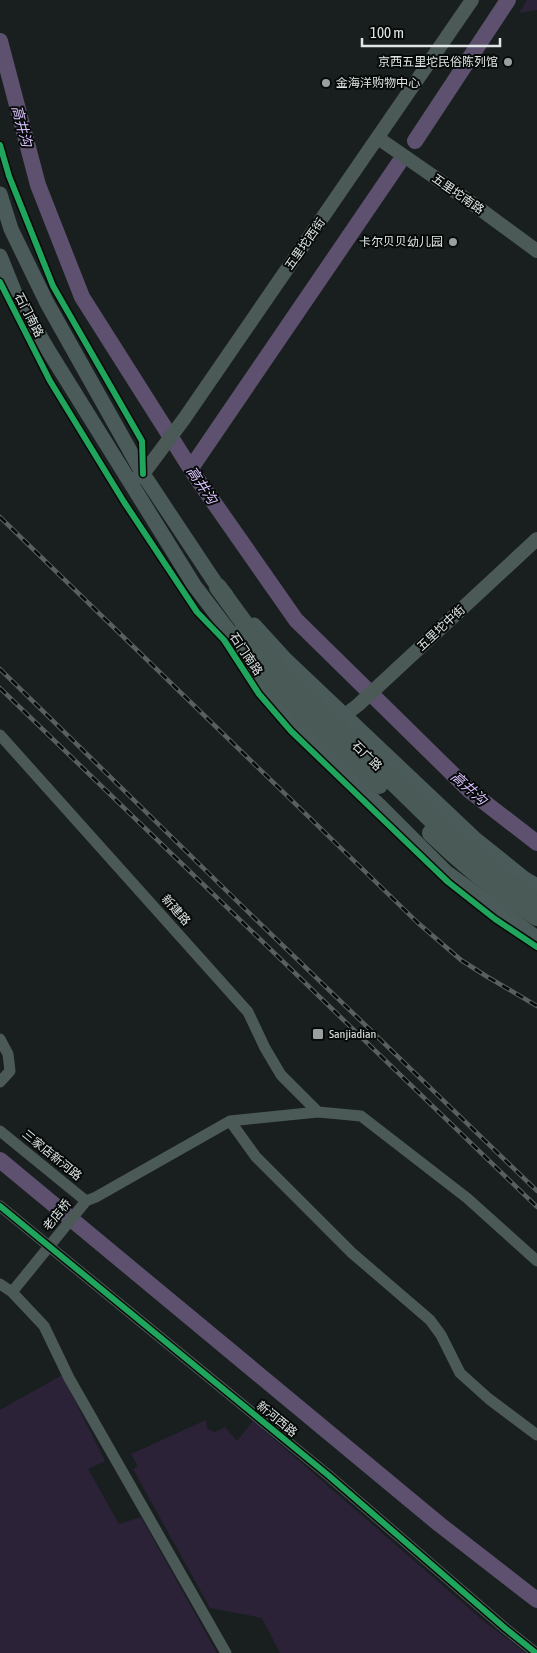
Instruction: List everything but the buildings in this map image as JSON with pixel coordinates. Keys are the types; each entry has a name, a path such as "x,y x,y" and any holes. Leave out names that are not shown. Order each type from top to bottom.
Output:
{"main road":[{"name":"石门南路","path":"0,194 12,229 47,303 194,585 232,635 265,689 314,745 380,806 446,872 537,938"},
{"name":"石门南路","path":"0,256 15,293 137,478 218,587 286,660 474,838 525,879 537,886"},
{"name":"石广路","path":"218,587 279,671 436,824 500,877 537,904"},
{"name":"石广路","path":"232,635 282,693 458,859 506,898 537,917"}],"street":[{"name":"五里坨西街","path":"137,478 160,453 184,419 472,0"},
{"name":"五里坨南路","path":"378,138 537,251"},
{"name":"五里坨中街","path":"345,715 537,539"},
{"name":"新建路","path":"2,742 248,1012 281,1075 318,1112"},
{"path":"0,1040 8,1054 10,1071 0,1082"},
{"path":"86,1201 230,1120 318,1112 360,1116 467,1198 537,1261"},
{"path":"230,1120 256,1157 352,1253 430,1320 460,1373 488,1399 537,1435"},
{"name":"三家店新河路","path":"0,1131 86,1201"},
{"name":"老店桥","path":"12,1292 86,1201"},
{"name":"新河西路","path":"0,1206 328,1475 536,1653"},
{"path":"0,1284 12,1292 44,1326 69,1378 226,1653"}],"shaded area":[{"path":"527,0 537,0 537,10 519,13"},
{"path":"62,1375 105,1461 88,1469 119,1524 141,1517 217,1653 0,1653 0,1410"},
{"path":"206,1420 207,1429 215,1432 225,1427 237,1441 253,1421 486,1623 526,1653 280,1653 262,1618 210,1608 133,1469 138,1466 131,1454"}],"waterway":[{"path":"415,141 508,0"},
{"name":"高井沟","path":"0,41 38,185 82,297 196,477 296,620 470,791 537,843"},
{"path":"191,468 399,163"},
{"path":"0,1160 439,1524 537,1600"}],"railway":[{"path":"0,517 418,923 461,960 537,1006"},
{"path":"0,669 537,1191"},
{"path":"0,688 537,1207"}],"cycle path":[{"path":"0,145 9,176 53,286 142,441 143,474"},
{"path":"0,282 50,381 124,502 197,612 224,640 259,694 291,731 448,882 495,919 537,947"},
{"path":"0,1206 328,1475 536,1653"}],"place":[{"name":"京西五里坨民俗陈列馆","path":"508,62"},
{"name":"金海洋购物中心","path":"326,83"},
{"name":"卡尔贝贝幼儿园","path":"453,242"},
{"name":"Sanjiadian","path":"318,1034"}]}
